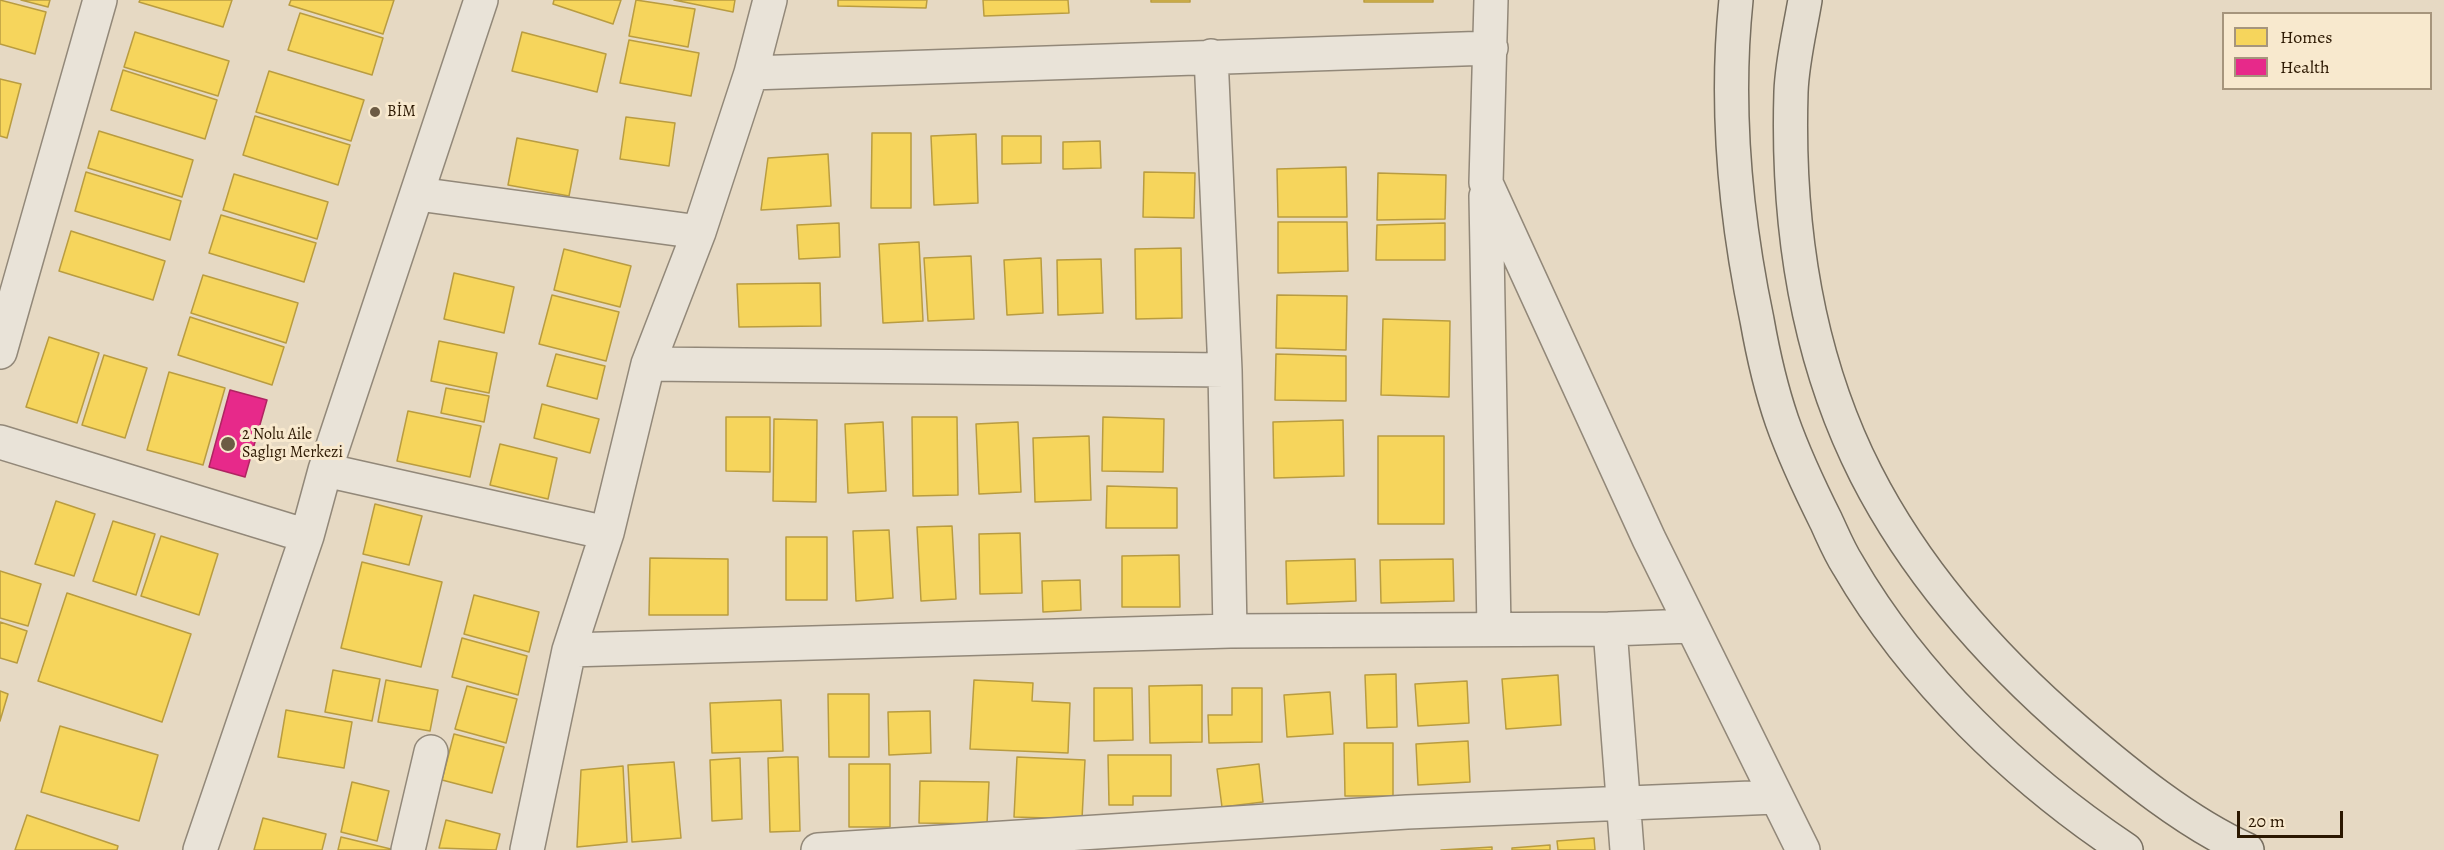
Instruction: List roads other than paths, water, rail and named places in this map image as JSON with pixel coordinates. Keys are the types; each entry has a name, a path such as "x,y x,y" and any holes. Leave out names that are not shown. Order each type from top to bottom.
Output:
{"highway":[{"path":"1736,0 1731,51 1736,190 1747,273 1761,344 1782,420 1813,495 1847,565 1886,623 1934,683 1979,731 2034,782 2091,827 2126,850"},
{"path":"1805,0 1791,90 1795,235 1809,312 1825,371 1866,473 1924,566 1966,622 2012,672 2116,764 2175,808 2247,850"}],"street":[{"path":"0,352 100,0"},
{"path":"200,850 307,536 325,470 482,0"},
{"path":"527,850 569,650 607,533 648,364 699,232 751,72 770,0"},
{"path":"1491,0 1486,183 1494,629"},
{"path":"751,72 1491,48"},
{"path":"1211,56 1226,370 1230,631"},
{"path":"1486,183 1614,464 1691,626 1803,850"},
{"path":"418,194 699,232"},
{"path":"648,364 1226,370"},
{"path":"0,442 307,536"},
{"path":"325,470 607,533"},
{"path":"569,650 1230,631 1610,629 1691,626"},
{"path":"1610,629 1627,850"},
{"path":"408,850 431,752"},
{"path":"818,850 1407,812 1776,797"}],"place":[{"name":"BİM","path":"375,112"},
{"name":"2 Nolu Aile Saglıgı Merkezi","path":"228,444"}]}
